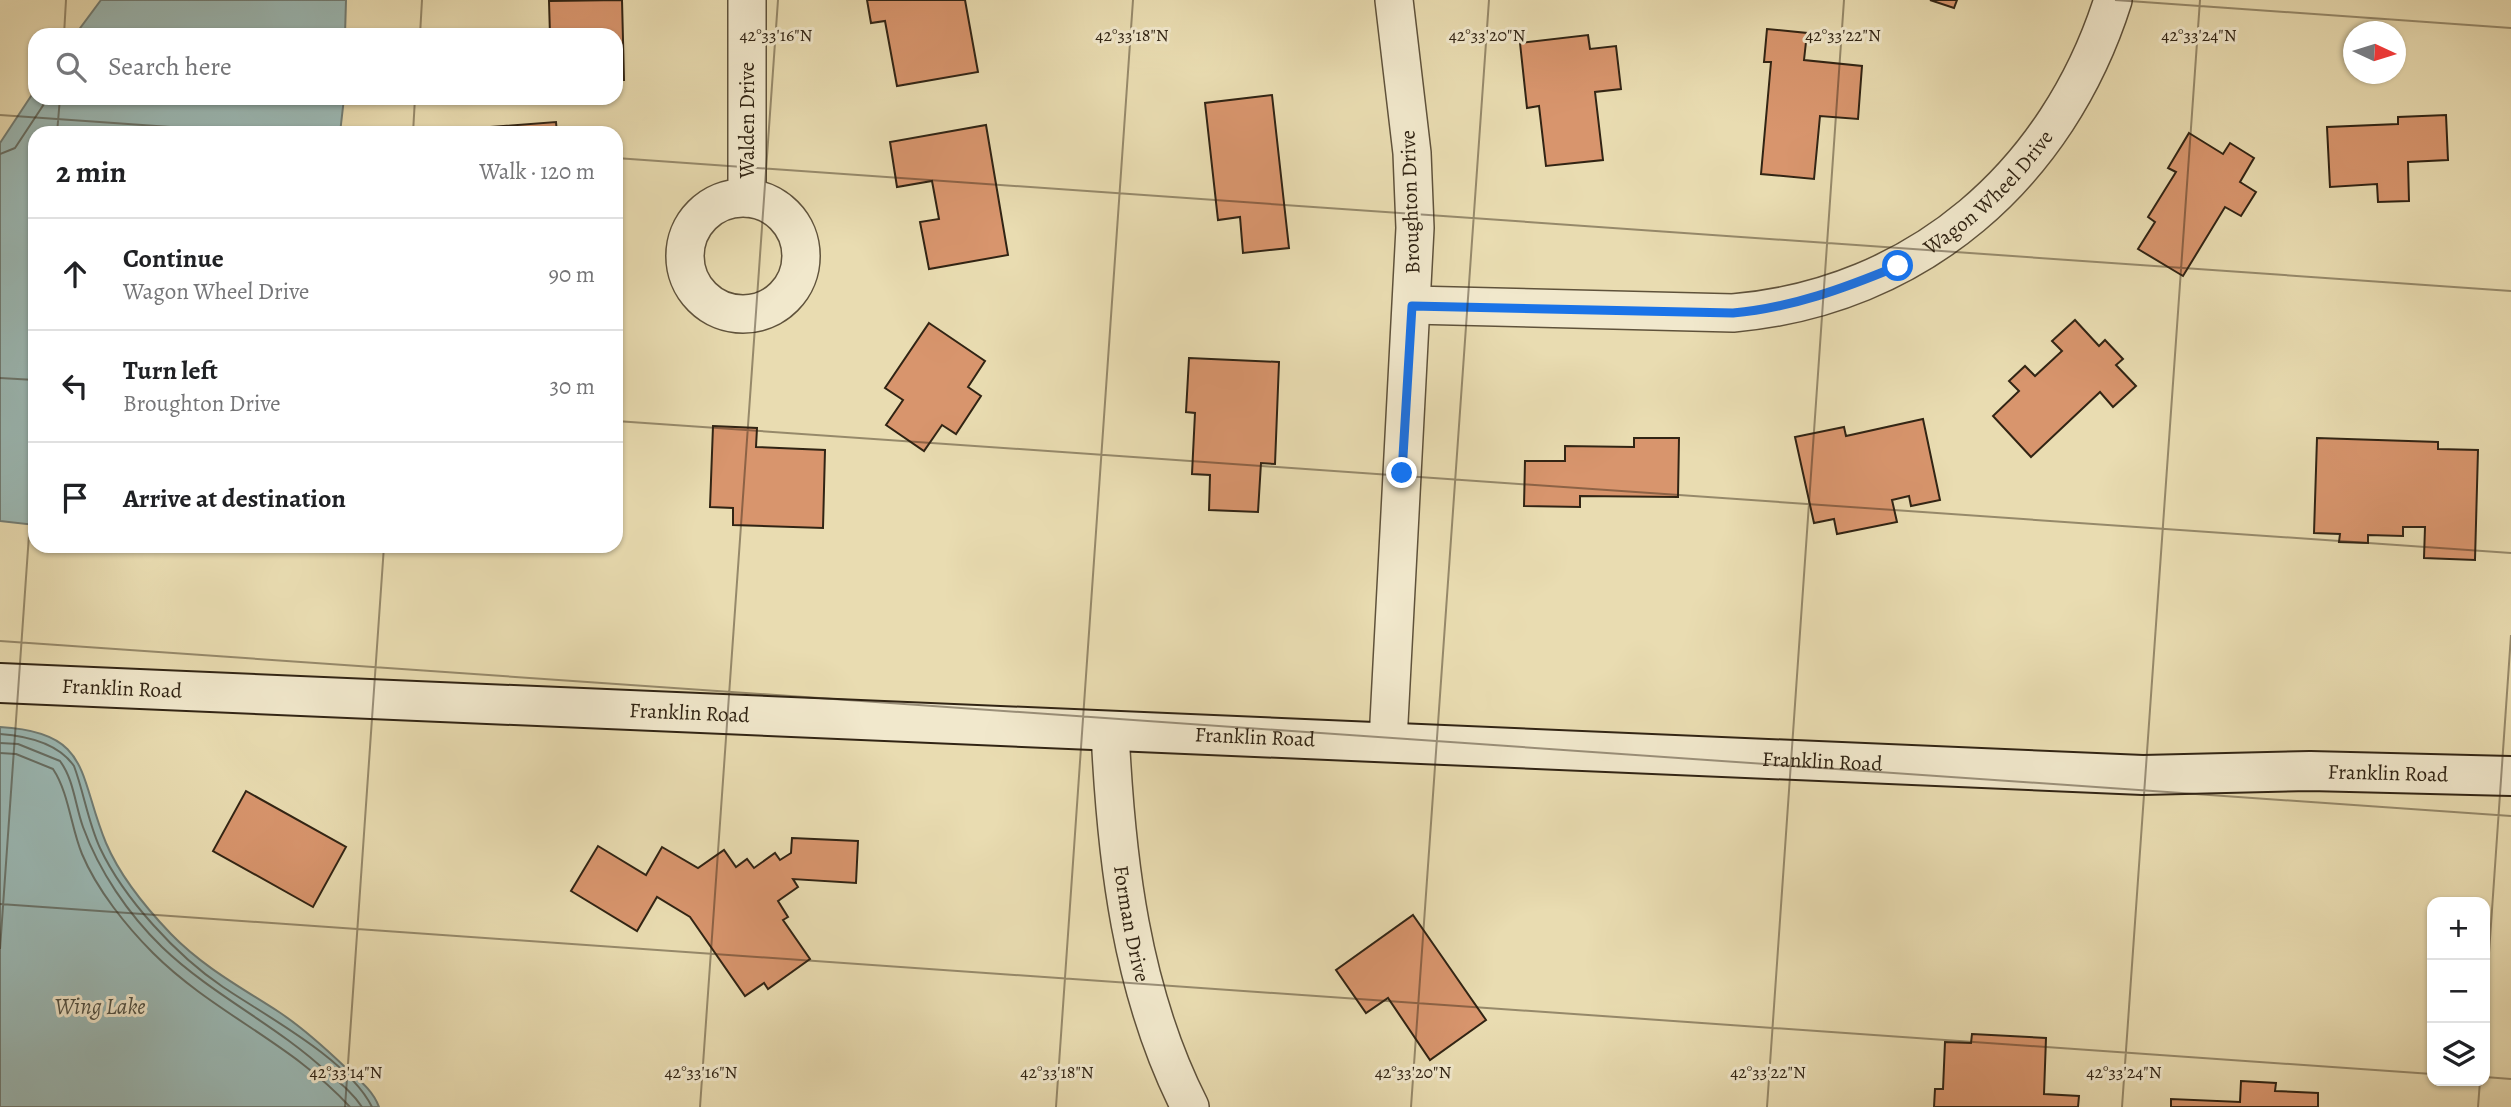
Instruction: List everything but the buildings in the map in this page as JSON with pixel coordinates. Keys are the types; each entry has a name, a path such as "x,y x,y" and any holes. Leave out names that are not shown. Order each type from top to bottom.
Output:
{"street":[{"name":"Walden Drive","path":"747,0 747,198"},
{"name":"Broughton Drive","path":"1388,741 1415,228 1412,153 1394,0"},
{"name":"Wagon Wheel Drive","path":"1412,306 1756,311 1858,283 1898,266 1943,238 1982,207 2010,183 2037,150 2085,74 2113,0"},
{"name":"Franklin Road","path":"0,683 2143,775 2310,771 2511,776"},
{"name":"Forman Drive","path":"1110,731 1115,831 1129,918 1155,1021 1190,1107"}],"water":[{"path":"101,0 346,0 345,28 80,28"},
{"path":"28,101 28,105 343,105 341,126 28,126 28,524 0,521 0,143"},
{"name":"Wing Lake","path":"0,727 30,731 51,738 67,748 84,778 112,855 126,880 153,914 196,957 288,1018 313,1038 365,1085 379,1107 0,1107"}],"route":[{"path":"1402,473 1412,306 1733,313 1767,310 1858,283 1898,266"}]}
